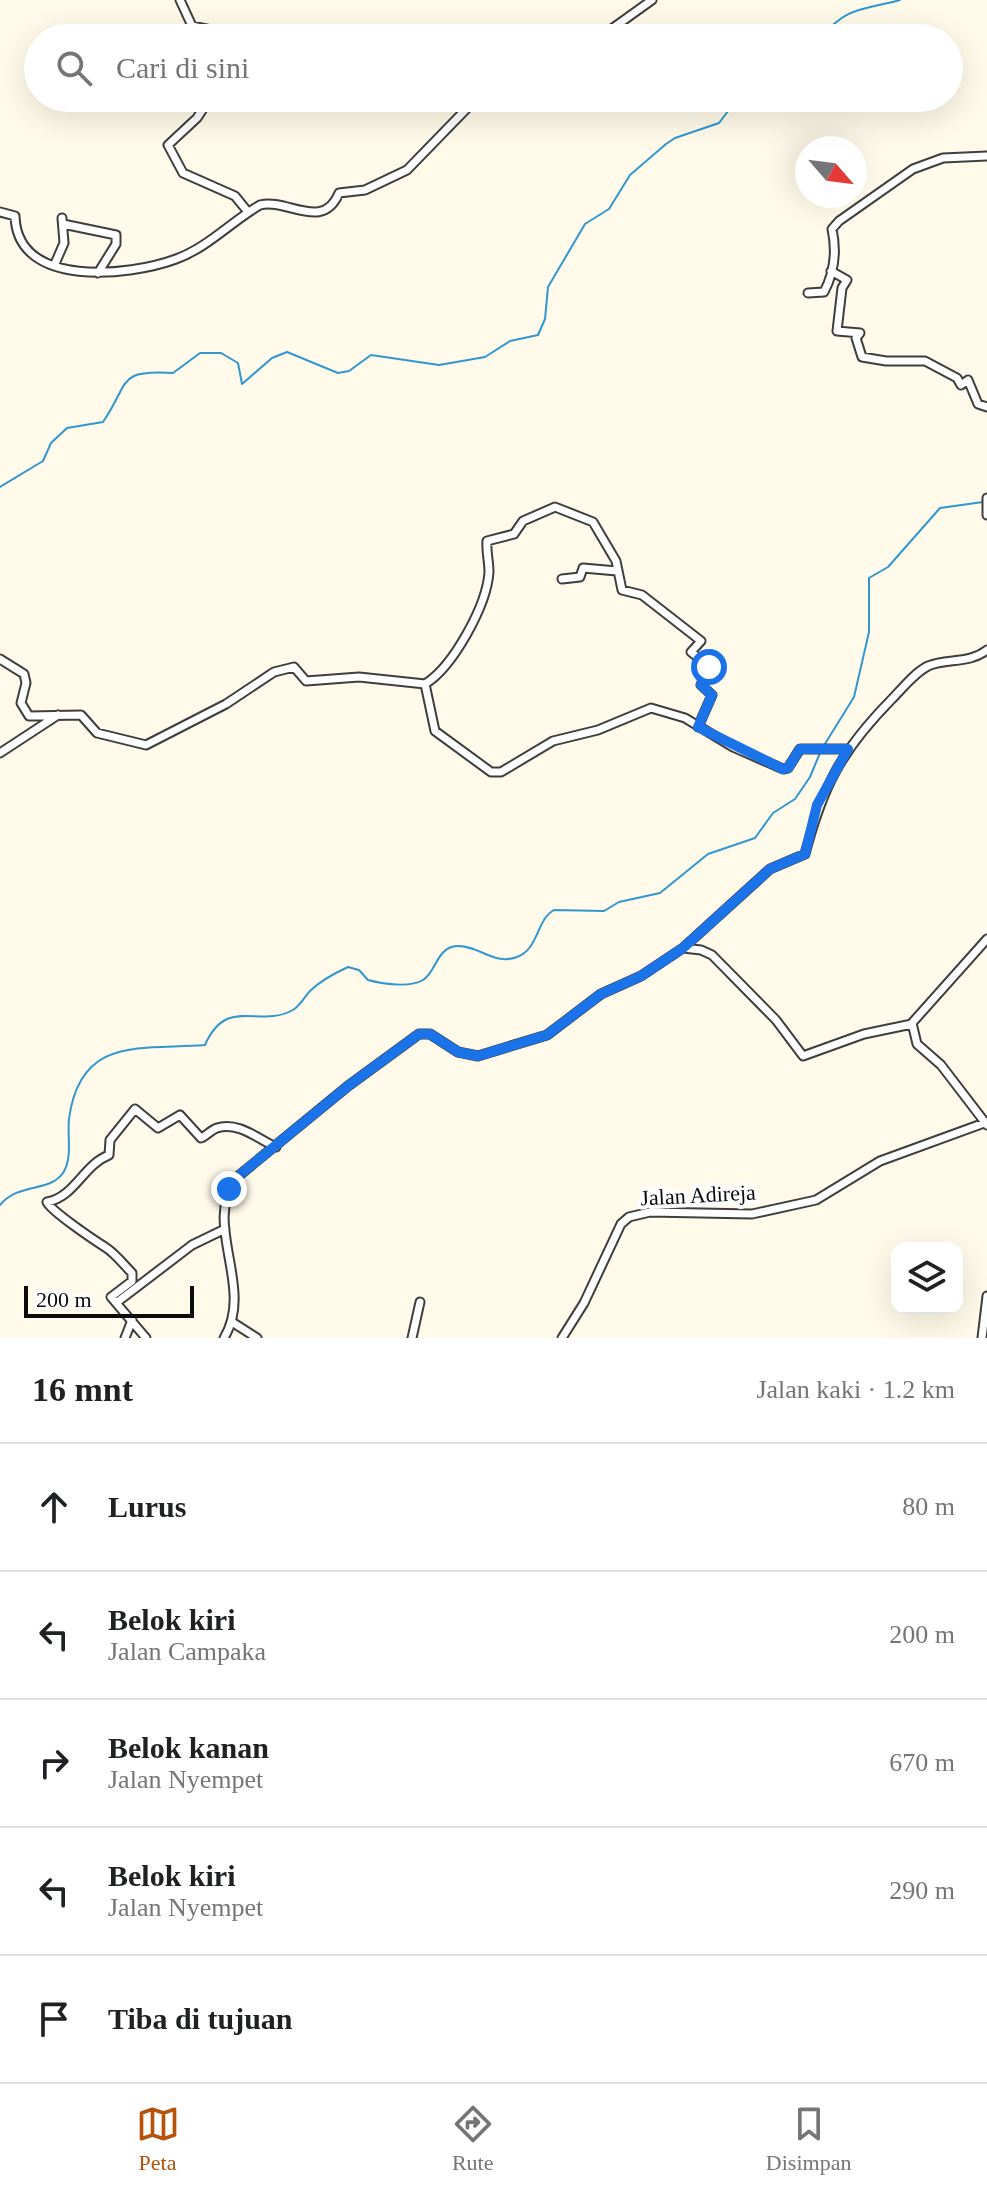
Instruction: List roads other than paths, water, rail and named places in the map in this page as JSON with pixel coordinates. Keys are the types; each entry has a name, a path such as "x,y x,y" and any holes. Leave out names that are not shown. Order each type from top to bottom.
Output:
{"street":[{"path":"180,0 191,24"},
{"path":"619,24 652,0"},
{"path":"201,112 168,145 183,173 225,190 235,196 248,212"},
{"path":"0,212 15,216 16,227 29,252 54,266 98,273 175,260 248,212 269,203 306,214 316,213 331,205 343,191 365,190 379,185 419,161 464,112"},
{"path":"808,293 824,292 833,279 831,271 836,248 832,229 895,178 943,158 987,156"},
{"path":"54,266 64,243 62,221 116,235 116,244 98,273"},
{"path":"831,271 847,280 842,288 837,331 860,333 856,338 862,357 925,361 957,378 961,385 968,380 979,405 987,407"},
{"path":"986,502 987,515"},
{"path":"0,659 24,674 26,683 21,703 24,712 32,717 81,715 97,733 146,745 172,734 284,668 294,667 306,681 359,677 425,684 445,668 482,603 489,570 486,543 489,539 514,534 523,521 546,508 566,509 594,524 616,561 622,590 642,595 701,641 691,652 709,666 701,685 712,695 698,727"},
{"path":"562,579 579,577 583,568 617,571"},
{"path":"224,1338 232,1322 234,1276 225,1229 225,1203 232,1183 348,1086 419,1034 430,1034 468,1056 529,1043 563,1025 601,994 641,976 683,948 757,879 781,862 805,854 817,805 848,749 920,672 931,665 966,660 987,650"},
{"path":"425,684 435,731 491,772 501,772 553,741 627,721 647,709 676,714 783,769 788,768 800,749 848,749"},
{"path":"0,753 59,714"},
{"path":"987,939 922,1008 912,1024 917,1044 941,1065 987,1124"},
{"path":"683,948 712,955 776,1020 803,1056 864,1034 912,1024"},
{"path":"146,1338 110,1295 132,1281 132,1273 107,1248 91,1241 80,1227 46,1203 73,1189 94,1163 109,1155 110,1140 130,1112 138,1110 158,1128 182,1115 202,1138 218,1128 245,1129 276,1147"},
{"name":"Jalan Adireja","path":"562,1338 584,1303 621,1224 629,1217 650,1212 752,1214 816,1200 880,1161 987,1124"},
{"path":"116,1303 192,1245 225,1229"},
{"path":"982,1338 987,1296"},
{"path":"412,1338 420,1302"},
{"path":"125,1338 132,1320"},
{"path":"232,1322 257,1338"}],"waterway":[{"path":"834,24 866,8 900,0"},
{"path":"0,487 43,461 51,443 67,428 103,422 122,388 133,376 173,373 200,353 221,353 238,363 242,384 272,358 287,352 338,373 349,371 371,355 439,365 485,357 510,341 538,335 545,319 548,287 585,224 609,209 630,175 666,144 719,123 727,112"},
{"path":"823,747 854,697 869,632 869,578 888,567 940,508 983,502"},
{"path":"0,1205 16,1193 50,1183 63,1173 68,1160 69,1119 75,1092 86,1073 100,1060 137,1048 205,1045 223,1021 234,1017 280,1015 293,1010 319,983 348,967 359,970 368,980 404,985 423,980 450,947 465,947 501,959 517,957 530,948 544,920 554,910 604,911 619,902 660,893 708,854 755,838 773,813 795,799 810,777 820,753"}]}
